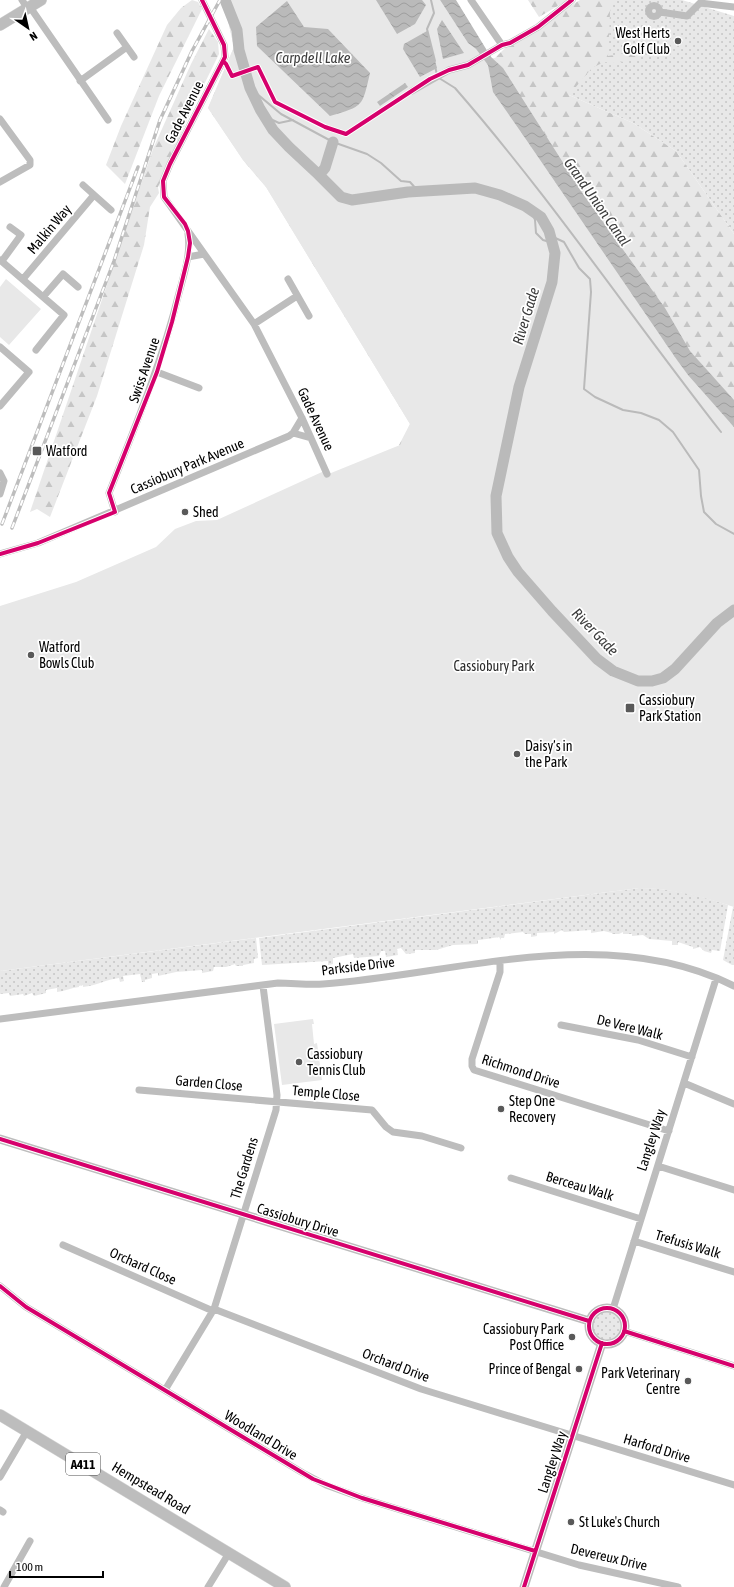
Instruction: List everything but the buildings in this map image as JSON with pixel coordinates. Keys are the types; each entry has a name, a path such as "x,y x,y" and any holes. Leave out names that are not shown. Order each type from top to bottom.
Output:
{"main road":[{"path":"0,25 26,5 41,0"},
{"name":"Hempstead Road","path":"0,1415 285,1587"}],"street":[{"name":"Gade Avenue","path":"202,0 224,45 225,57 173,157 164,181 164,197 185,224 188,231 254,324 302,418 327,474"},
{"path":"471,0 502,45"},
{"path":"412,91 433,77 468,65 502,45 510,44 538,27 572,0"},
{"path":"660,12 687,16 700,3 734,7"},
{"path":"26,5 108,120"},
{"path":"117,33 134,56"},
{"path":"80,80 127,47"},
{"path":"0,119 30,160 30,165 0,182"},
{"path":"83,185 112,210"},
{"name":"Malkin Way","path":"23,279 94,195"},
{"path":"0,271 2,262 21,235 10,227"},
{"name":"Swiss Avenue","path":"115,512 109,493 157,372 172,322 188,256 190,244 188,231"},
{"path":"188,256 204,254"},
{"path":"2,262 64,315 36,350"},
{"path":"43,297 63,274 78,287"},
{"path":"288,279 309,316"},
{"path":"254,324 297,296"},
{"path":"0,347 29,372 0,406"},
{"path":"157,372 199,388"},
{"path":"302,418 294,433 311,438"},
{"name":"Cassiobury Park Avenue","path":"0,554 38,543 115,512 294,433"},
{"path":"0,473 4,482 0,494"},
{"name":"Parkside Drive","path":"0,1019 284,983 322,984 500,961 573,954 614,955 666,963 734,986"},
{"name":"Richmond Drive","path":"500,961 500,972 472,1060 474,1070 669,1131"},
{"name":"Langley Way","path":"613,1309 716,979"},
{"name":"The Gardens","path":"165,1390 213,1310 277,1102 263,986"},
{"name":"De Vere Walk","path":"561,1025 638,1040 692,1057"},
{"path":"684,1083 734,1104"},
{"name":"Garden Close","path":"139,1090 277,1102"},
{"name":"Temple Close","path":"277,1102 372,1110 386,1127 393,1132 422,1136 461,1148"},
{"name":"Cassiobury Drive","path":"0,1139 589,1320"},
{"path":"658,1166 734,1190"},
{"name":"Berceau Walk","path":"511,1178 641,1218"},
{"name":"Trefusis Walk","path":"634,1241 734,1272"},
{"name":"Orchard Close","path":"64,1245 213,1310"},
{"name":"Woodland Drive","path":"0,1286 26,1307 303,1473 326,1485 369,1501 535,1552"},
{"path":"608,1308 613,1309 622,1316 625,1326 624,1331 618,1340 613,1343 602,1343 592,1337 589,1320 596,1311 608,1308"},
{"name":"Orchard Drive","path":"213,1310 421,1389 572,1435"},
{"path":"624,1331 734,1366"},
{"name":"Langley Way","path":"524,1587 602,1343"},
{"path":"0,1477 27,1431"},
{"name":"Harford Drive","path":"572,1435 734,1485"},
{"path":"4,1587 30,1541"},
{"name":"Devereux Drive","path":"535,1552 596,1570 678,1587"},
{"path":"208,1587 229,1553"}],"green space":[{"path":"192,0 198,2 202,9 159,96 125,184 106,165 121,126 167,25 181,8"},
{"path":"226,0 282,0 477,59 495,58 510,43 580,0 614,0 610,12 608,56 638,51 641,52 640,56 633,60 615,63 604,62 592,68 569,95 633,123 676,151 734,234 734,756 399,445 410,424 266,187 243,160 208,108 234,47 226,12 229,7"},
{"name":"Cassiobury Park","path":"233,0 440,0 468,43 476,49 488,65 493,92 677,360 688,375 734,427 734,907 687,894 651,888 639,888 0,971 0,606 76,582 156,547 175,529 196,521 217,520 322,472 331,473 400,445 410,424 266,187 243,160 208,108 234,47 226,12"},
{"path":"528,0 568,0 539,17"},
{"name":"West Herts Golf Club","path":"587,0 682,0 734,16 734,234 676,151 633,123 569,95"},
{"path":"209,29 218,42 219,54 192,109 158,187 159,193 150,207 144,245 97,396 50,517 37,509 30,512 153,149 191,64"},
{"path":"6,279 41,309 9,345 0,337 0,287"},
{"path":"639,888 662,889 684,893 728,905 720,951 712,950 711,953 704,951 700,947 693,949 693,947 678,942 678,945 672,945 672,941 649,939 643,935 632,936 632,934 623,934 623,932 619,934 612,934 604,931 591,933 591,930 564,932 562,930 554,934 554,932 537,933 537,936 531,937 531,934 525,934 523,932 505,934 504,938 501,938 501,940 499,937 478,940 478,944 453,945 436,950 415,950 415,953 406,954 401,948 397,949 398,955 386,957 385,951 381,951 379,956 354,958 353,954 333,958 333,964 328,965 328,961 262,965 259,938"},
{"path":"733,907 734,965 732,965 723,960"},
{"path":"256,938 258,958 254,959 254,963 243,966 236,966 235,964 226,967 214,967 213,971 202,973 202,970 176,972 158,976 158,973 152,974 152,978 145,980 145,982 142,982 140,974 123,976 124,981 120,982 119,978 83,987 83,985 60,992 57,992 57,988 46,990 46,993 34,996 32,993 24,996 23,994 10,996 9,993 0,994 0,971"},
{"name":"Cassiobury Tennis Club","path":"313,1019 314,1044 317,1043 322,1080 282,1085 274,1024"},
{"path":"607,1312 617,1316 621,1326 617,1336 607,1340 597,1336 593,1326 597,1316"}],"water":[{"path":"376,0 422,0 426,5 415,24 397,34"},
{"path":"440,0 456,0 491,57 503,68 583,194 665,308 690,351 734,400 734,427 688,375 677,360 493,92 488,65 476,49 468,43"},
{"name":"Carpdell Lake","path":"287,1 304,27 328,29 370,73 365,93 360,104 349,110 330,116 257,46 256,27"},
{"path":"442,20 464,53 443,59 437,29"},
{"path":"427,31 437,68 420,77 403,49 404,44"},
{"path":"405,83 408,87 380,106 377,102"}],"waterway":[{"name":"River Gade","path":"225,0 237,30 239,50 250,88 260,109 273,130 341,197 352,200 408,192 475,188 500,195 525,206 541,217 549,231 555,253 552,282 519,387 496,496 497,533 508,557 518,572 597,659 613,671 638,681 652,681 663,678 675,669 717,623 734,610"},
{"path":"431,0 434,13 427,29 435,61"},
{"path":"435,66 437,75"},
{"path":"439,78 455,88 490,129 557,214 721,432"},
{"path":"250,88 281,114 333,142 367,154 381,163 401,181 410,182 418,191"},
{"path":"264,116 279,123 293,120"},
{"path":"319,175 325,168 333,142"},
{"path":"531,210 535,220 536,233 543,240 553,243"},
{"path":"551,236 564,242 579,268 590,279 591,292 584,389 595,397 623,410 641,413 659,420 673,432 699,470 704,512 716,524 734,534"}],"railway":[{"path":"12,528 114,261 160,120 192,51 220,0"},
{"path":"2,524 138,167"}],"cycle path":[{"path":"0,554 38,543 115,512 109,493 157,372 172,322 188,257 190,243 188,231 185,224 164,197 163,181 170,164 225,57 224,45 202,0"},
{"path":"223,61 232,76 258,67 275,102 325,127 346,134 430,79 449,70 468,65 502,45 510,43 538,27 572,0"},
{"path":"0,1139 589,1321"},
{"path":"0,1286 26,1307 313,1479 362,1498 535,1551"},
{"path":"611,1308 620,1313 624,1319 625,1326 624,1333 620,1339 611,1344 603,1344 594,1339 590,1333 589,1322 594,1313 600,1309 611,1308"},
{"path":"624,1331 734,1366"},
{"path":"524,1587 602,1343"}],"place":[{"name":"West Herts Golf Club","path":"678,41"},
{"name":"Watford","path":"37,451"},
{"name":"Shed","path":"185,512"},
{"name":"Watford Bowls Club","path":"31,655"},
{"name":"Cassiobury Park Station","path":"630,708"},
{"name":"Daisy’s in the Park","path":"517,754"},
{"name":"Cassiobury Tennis Club","path":"299,1062"},
{"name":"Step One Recovery","path":"501,1109"},
{"name":"Cassiobury Park Post Office","path":"572,1337"},
{"name":"Prince of Bengal","path":"579,1369"},
{"name":"Park Veterinary Centre","path":"688,1381"},
{"name":"St Luke's Church","path":"571,1522"}],"water label":[{"name":"Grand Union Canal","path":"597,202"}]}
